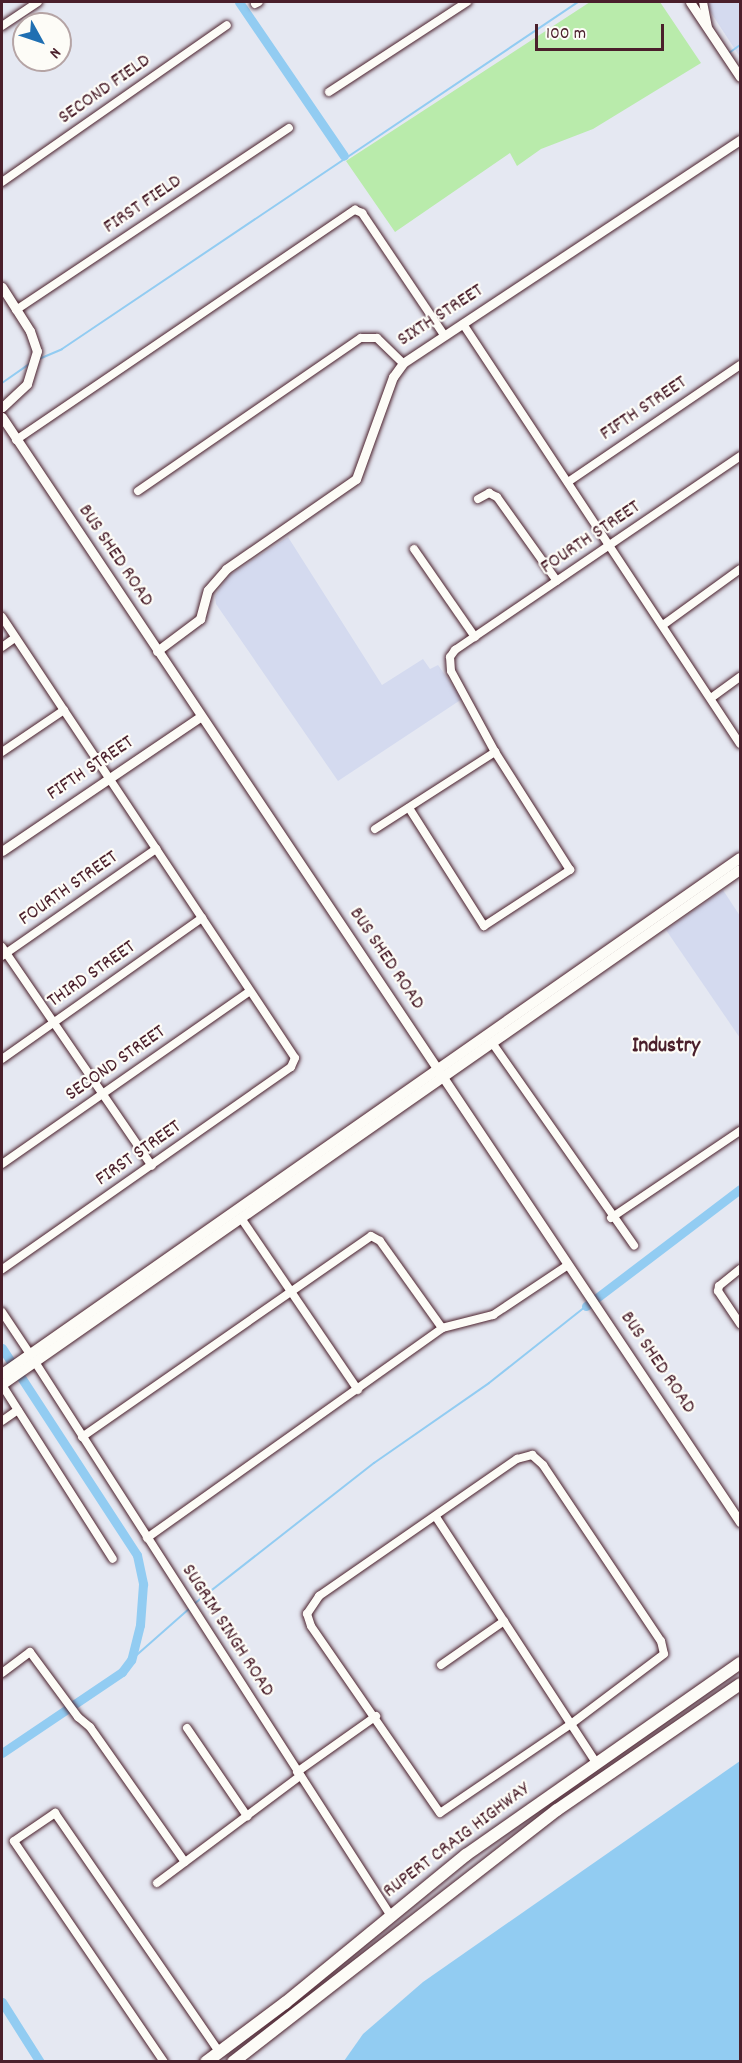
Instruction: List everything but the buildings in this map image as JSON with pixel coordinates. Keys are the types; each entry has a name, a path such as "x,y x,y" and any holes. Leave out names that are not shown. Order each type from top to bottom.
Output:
{"main road":[{"path":"2,1382 31,1359 441,1072 741,858"},
{"path":"31,1359 242,1218 441,1072 493,1044 741,870"},
{"name":"RUPERT CRAIG HIGHWAY","path":"206,2061 466,1855 596,1762 741,1663"},
{"name":"RUPERT CRAIG HIGHWAY","path":"233,2061 557,1810 741,1684"}],"street":[{"path":"2,26 38,2"},
{"path":"329,92 466,2"},
{"path":"690,2 741,77"},
{"path":"703,2 708,29"},
{"name":"SECOND FIELD","path":"2,182 227,25"},
{"name":"FIRST FIELD","path":"16,310 289,128"},
{"name":"SIXTH STREET","path":"157,651 200,619 208,590 226,569 359,476 393,377 403,363 741,140"},
{"path":"16,440 355,210 362,213 444,335"},
{"path":"2,287 37,351 33,372 27,384 2,407"},
{"path":"463,324 741,744"},
{"path":"138,491 361,338 377,338 403,363"},
{"name":"FIFTH STREET","path":"568,482 741,365"},
{"name":"BUS SHED ROAD","path":"2,417 200,717 441,1072 741,1522"},
{"name":"FOURTH STREET","path":"495,752 452,671 450,657 475,636 741,456"},
{"path":"478,500 489,493 497,497 557,581"},
{"path":"414,549 475,636"},
{"path":"663,625 741,569"},
{"path":"2,617 250,992"},
{"path":"2,647 15,638"},
{"path":"711,698 741,677"},
{"path":"2,752 64,710"},
{"name":"FIFTH STREET","path":"2,851 200,717"},
{"path":"375,829 495,752 570,870 484,926 408,808"},
{"name":"FOURTH STREET","path":"3,952 156,849"},
{"name":"THIRD STREET","path":"2,1059 202,918"},
{"path":"3,952 152,1166"},
{"name":"FIRST STREET","path":"2,1269 152,1166 294,1063 250,992"},
{"name":"SECOND STREET","path":"2,1164 250,992"},
{"path":"493,1044 611,1218 634,1245"},
{"path":"611,1218 741,1131"},
{"path":"242,1218 358,1390"},
{"path":"82,1437 373,1236 442,1328"},
{"path":"147,1538 442,1328 493,1315 568,1265"},
{"path":"741,1269 719,1286 718,1291 741,1324"},
{"name":"SUGRIM SINGH ROAD","path":"2,1311 391,1916"},
{"path":"2,1382 113,1558"},
{"path":"2,1421 18,1410"},
{"path":"532,1455 543,1465 661,1641 664,1654 571,1724 440,1813 376,1716 311,1626 307,1614 319,1596 517,1459 532,1455"},
{"path":"436,1517 596,1762"},
{"path":"441,1665 504,1621"},
{"path":"2,1673 30,1653 78,1717 90,1727 185,1862"},
{"path":"157,1883 376,1716"},
{"path":"187,1728 247,1816"},
{"path":"164,2061 14,1841 55,1813 219,2052"}],"shaded area":[{"path":"704,2 740,2 740,57"},
{"path":"288,537 382,685 423,659 430,669 438,665 462,699 338,781 216,604 215,596 228,576"},
{"path":"723,890 740,916 740,1038 666,930"}],"green space":[{"path":"590,2 660,2 701,63 593,129 541,149 517,166 510,153 395,232 346,161"}],"water":[{"path":"740,1761 740,2061 344,2061 363,2034 423,1982"}],"waterway":[{"path":"239,2 344,156"},
{"path":"39,359 62,349 578,2"},
{"path":"729,53 740,45"},
{"path":"2,383 29,364"},
{"path":"586,1306 740,1189"},
{"path":"194,1604 374,1463 489,1383 586,1306"},
{"path":"2,1348 137,1555 143,1584 140,1625 131,1660 122,1672 2,1753"},
{"path":"131,1660 190,1608"},
{"path":"2,2002 40,2062"}],"district":[{"name":"Industry","path":"666,1047"}]}
